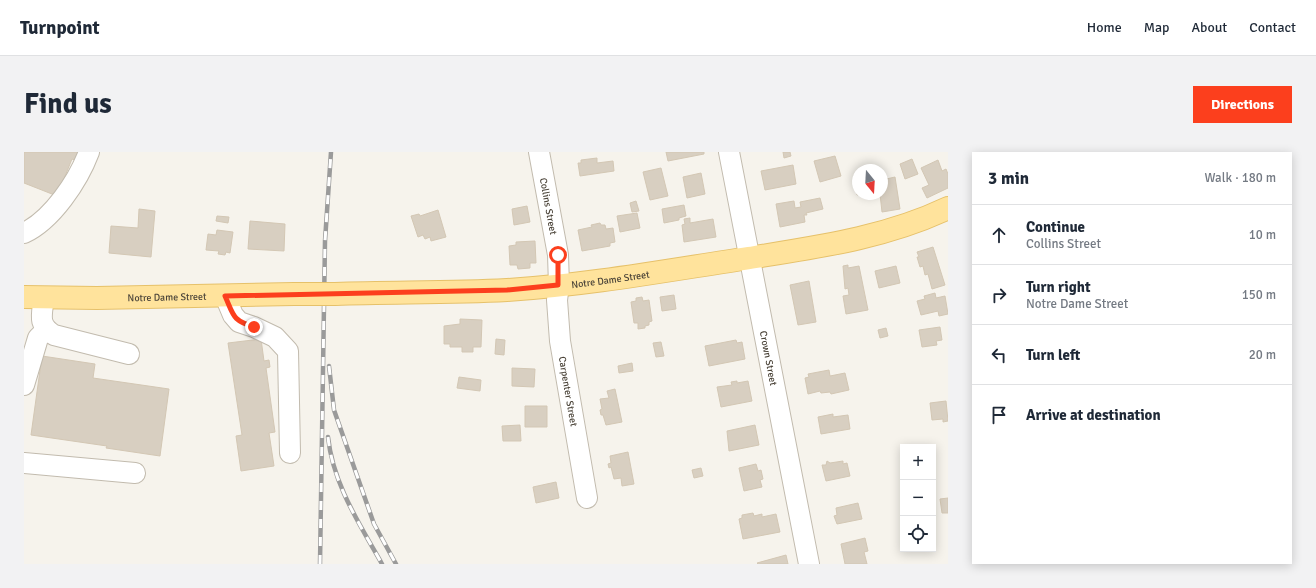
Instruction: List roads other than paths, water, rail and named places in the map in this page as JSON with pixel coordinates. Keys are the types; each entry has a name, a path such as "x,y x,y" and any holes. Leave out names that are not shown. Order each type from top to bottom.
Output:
{"main road":[{"name":"Notre Dame Street","path":"34,297 225,296 507,290 558,285 749,258 874,236 930,217 948,208"}],"street":[{"path":"24,233 32,229 53,210 67,192 89,152"},
{"name":"Collins Street","path":"539,152 558,255 558,285"},
{"name":"Crown Street","path":"729,152 809,564"},
{"name":"Carpenter Street","path":"558,285 557,300 560,341 587,498"},
{"path":"225,296 233,315 239,322 275,337 288,351 290,453"},
{"path":"34,297 41,320 46,330 54,335 129,354"},
{"path":"24,385 38,338 46,330"},
{"path":"24,463 135,473"}],"railway":[{"path":"320,564 325,241 331,152"},
{"path":"329,366 334,410 374,524 396,564"},
{"path":"328,437 335,471 341,487 348,503 382,564"}]}
